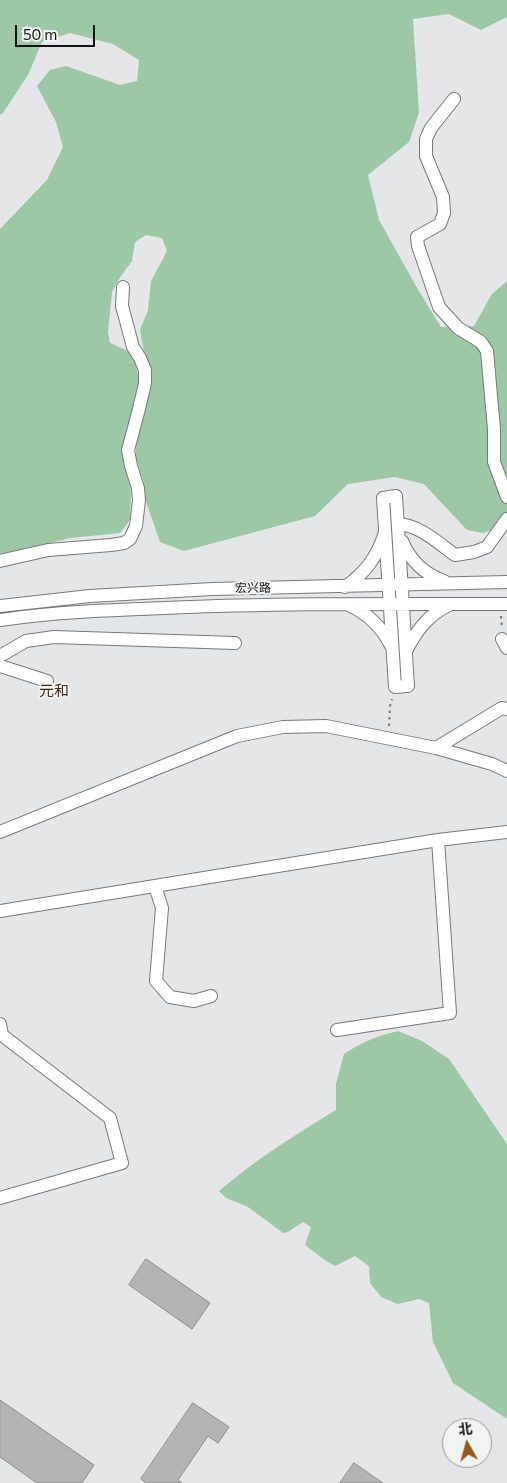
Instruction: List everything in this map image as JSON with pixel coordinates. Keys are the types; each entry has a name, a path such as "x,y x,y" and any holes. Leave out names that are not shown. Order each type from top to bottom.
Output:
{"street":[{"path":"454,99 431,128 426,139 426,156 443,198 444,213 440,224 417,237 418,246 439,307 458,328 481,342 487,351 494,429 494,462 507,497"},
{"path":"0,561 48,550 124,543 130,538 136,526 139,500 138,488 128,450 140,409 145,382 145,370 133,347 122,306 122,287"},
{"path":"396,584 385,528 383,498 396,496 398,527 397,604 400,651 408,686 396,687"},
{"path":"398,527 408,524 418,528 455,555 474,552 487,547 507,519"},
{"path":"398,527 405,547 415,562 431,575 451,583"},
{"path":"345,586 361,575 373,560 381,545 385,528"},
{"name":"宏兴路","path":"0,606 90,596 202,590 507,582"},
{"path":"346,604 374,621 400,651"},
{"path":"400,651 435,613 451,604"},
{"name":"宏兴路","path":"0,620 103,611 232,605 504,604"},
{"path":"0,656 26,641 54,637 235,642"},
{"path":"0,666 46,681"},
{"path":"436,748 505,707"},
{"path":"0,832 238,736 283,727 326,726 436,748 492,764 507,771"},
{"path":"0,911 438,840 507,832"},
{"path":"337,1030 450,1013 438,840"},
{"path":"155,886 162,908 156,981 170,996 194,1001 211,996"},
{"path":"0,1024 2,1035 110,1118 122,1163 0,1198"}],"path":[{"path":"504,604 505,643"},
{"path":"391,739 390,706 396,687"}],"green space":[{"path":"0,0 507,0 507,17 481,30 449,14 413,19 419,112 409,142 368,175 379,220 441,327 474,326 492,294 507,281 507,525 483,533 467,530 424,484 395,477 348,484 315,516 184,551 160,542 145,499 144,483 136,458 136,439 144,353 140,330 148,310 151,281 167,251 162,238 146,235 135,242 132,261 112,292 108,332 110,343 126,350 134,358 140,383 124,460 131,491 130,520 120,533 71,538 0,554 0,229 47,180 63,147 56,122 37,86 50,70 66,66 120,85 137,81 139,60 113,44 70,33 42,42 28,75 0,115"},
{"path":"398,1031 422,1041 449,1059 507,1144 507,1419 453,1383 433,1342 429,1303 419,1299 398,1304 381,1297 370,1283 369,1266 355,1256 335,1266 305,1245 311,1227 303,1222 288,1232 283,1233 248,1207 226,1198 219,1191 261,1158 336,1110 336,1084 344,1054 370,1040"}],"building":[{"path":"146,1259 210,1303 192,1329 129,1285"},
{"path":"0,1400 94,1465 82,1483 37,1483 0,1457"},
{"path":"193,1403 229,1427 218,1443 208,1436 178,1480 182,1483 146,1483 141,1479"},
{"path":"354,1463 383,1483 340,1483"}],"district":[{"name":"元和","path":"54,691"}]}
